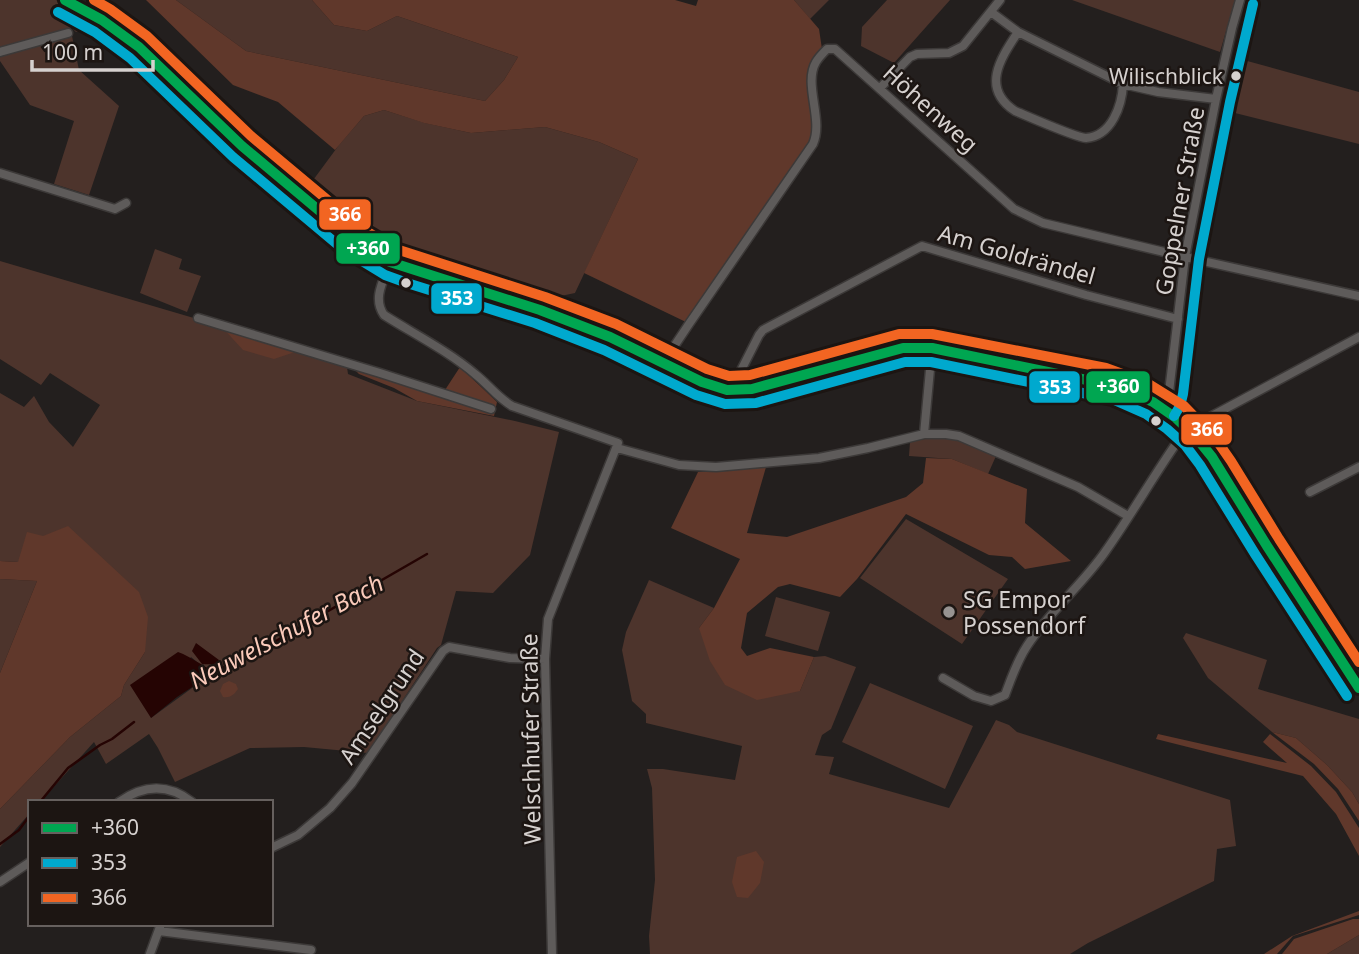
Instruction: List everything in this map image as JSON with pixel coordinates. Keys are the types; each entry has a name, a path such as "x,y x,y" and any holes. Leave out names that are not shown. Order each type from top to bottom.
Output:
{"main road":[{"path":"65,0 85,5 139,47 242,146 353,239 390,262 540,310 610,337 720,389 752,389 903,348 932,348 1125,388 1162,409 1189,429 1210,454 1359,688"}],"street":[{"path":"880,88 910,57 917,54 949,53 963,46 1000,0"},
{"name":"Goppelner Straße","path":"1162,409 1169,392 1185,257 1216,99 1240,0"},
{"path":"991,12 1018,32 1123,84 1158,92 1216,99"},
{"path":"1018,32 996,71 998,94 1005,104 1015,111 1085,138 1097,135 1110,124 1118,111 1123,84"},
{"path":"0,52 68,33"},
{"name":"Höhenweg","path":"663,363 813,144 816,132 812,75 815,63 827,49 835,49 1014,209 1029,217 1043,223 1185,257 1359,296"},
{"path":"0,173 115,209 125,202"},
{"name":"Am Goldrändel","path":"731,390 763,330 922,246 1086,295 1178,319"},
{"path":"390,262 377,298 384,315 476,374 500,399 512,406 618,443 617,448 679,466 716,467 819,458 924,434 946,434 959,436 1040,470 1085,491 1128,516"},
{"path":"198,318 491,409"},
{"path":"943,678 964,691 991,701 1005,695 1027,646 1106,551 1182,435 1359,337"},
{"path":"924,434 932,348"},
{"name":"Welschhufer Straße","path":"552,954 545,659 548,619 617,448"},
{"path":"1310,492 1359,467"},
{"name":"Amselgrund","path":"273,847 298,835 330,808 352,783 443,650 449,647 509,658 545,659"},
{"path":"122,800 146,789 159,788 172,790 189,800"},
{"path":"0,882 28,863"},
{"path":"150,954 160,928 311,950"}],"shaded area":[{"path":"0,0 56,0 96,22 93,26 76,32 72,28 0,48"},
{"path":"146,0 176,0 246,51 485,101 504,80 518,57 397,16 367,31 334,25 312,0 675,0 696,6 698,0 794,0 819,29 822,49 814,62 814,134 812,142 688,323 584,273 638,159 599,142 545,127 471,133 424,123 384,110 364,116 335,150 278,102 233,85"},
{"path":"176,0 312,0 334,25 367,31 397,16 518,57 504,80 485,101 246,51"},
{"path":"794,0 829,0 810,19"},
{"path":"887,0 950,0 894,63 861,46 862,27"},
{"path":"1072,0 1235,0 1220,52"},
{"path":"72,36 79,70 119,106 89,195 54,184 74,121 30,105 0,61 0,55"},
{"path":"1240,59 1359,92 1359,144 1227,111"},
{"path":"384,110 471,133 545,127 599,142 638,159 575,293 542,300 392,255 367,240 305,191 364,116"},
{"path":"155,249 182,259 179,269 201,276 187,312 140,293"},
{"path":"0,261 221,326 347,367 348,374 417,401 559,432 530,555 493,593 456,591 441,645 368,753 304,747 250,748 175,782 149,734 106,764 94,742 42,800 28,800 28,815 0,847 0,809 70,737 121,696 124,685 145,652 18,562 0,561 0,393 24,407 34,396 49,422 73,447 100,405 50,373 41,385 0,359","holes":["191,657 214,672 151,718"]},
{"path":"221,326 298,351 274,359 243,350"},
{"path":"460,367 497,402 494,416 417,401 359,374 354,369 445,390"},
{"path":"939,436 996,456 988,474 952,459 909,456 910,442"},
{"path":"926,458 952,459 1027,489 1025,523 1071,561 1025,569 1012,557 989,555 906,514 857,579 840,597 790,584 778,587 747,613 741,648 747,656 770,648 814,657 800,691 757,700 725,685 710,661 699,628 714,608 740,559 671,528 698,472 766,467 747,533 787,537 906,497 923,483"},
{"name":"SG Empor Possendorf","path":"906,519 1008,579 962,644 860,578"},
{"path":"68,526 139,592 148,617 145,652 124,685 121,696 70,737 0,809 0,673 37,581 0,579 0,561 18,562 27,532 43,536"},
{"path":"0,579 37,581 0,673"},
{"path":"649,580 714,608 699,628 800,691 814,657 825,656 856,667 831,729 822,735 815,755 834,757 829,774 949,808 996,720 1009,725 1017,732 1230,800 1236,846 1217,849 1214,881 1070,954 650,954 649,936 655,880 652,788 647,769 735,780 742,746 646,723 646,714 632,701 622,650 626,632"},
{"path":"776,597 830,612 818,651 765,636"},
{"path":"1186,633 1267,660 1258,689 1359,719 1359,804 1352,792 1327,765 1296,738 1272,732 1208,678 1183,638"},
{"path":"196,643 219,660 218,662 202,664 192,651"},
{"path":"178,652 215,672 151,718 130,685"},
{"path":"229,681 236,684 238,689 232,696 223,697 220,691 223,684"},
{"path":"870,683 973,726 945,789 842,742"},
{"path":"1272,732 1296,738 1327,765 1352,792 1359,804 1359,821 1338,789 1314,764"},
{"path":"1158,734 1287,763 1263,742 1270,734 1311,766 1336,792 1359,828 1359,856 1336,814 1303,776 1156,739"},
{"path":"756,851 764,862 760,883 748,898 737,897 732,882 737,857"},
{"path":"1359,911 1359,915 1293,936 1277,954 1264,954 1292,936"},
{"path":"1359,919 1359,935 1327,954 1282,954 1294,939"},
{"path":"1359,935 1359,954 1327,954"}],"waterway":[{"name":"Neuwelschufer Bach","path":"209,672 238,663 427,554"},
{"name":"Neuwelschufer Bach","path":"42,800 68,768 134,722"},
{"name":"Neuwelschufer Bach","path":"0,844 19,830 28,818"}],"transit line":[{"name":"+360","path":"65,0 102,20 139,47 242,146 353,239 390,262 540,310 610,337 702,382 727,390 752,389 903,348 932,348 1116,386 1153,402 1176,418 1212,457 1359,688"},
{"name":"366","path":"94,0 147,36 251,136 361,228 396,249 545,297 616,324 707,369 729,376 750,375 899,334 932,334 1106,368 1147,383 1184,406 1215,438 1359,662"},
{"name":"353","path":"1174,416 1183,394 1199,259 1230,102 1253,4"},
{"name":"353","path":"58,12 95,32 130,58 233,157 344,250 385,275 535,323 604,350 696,395 725,404 756,403 905,362 931,362 1112,399 1146,414 1185,445 1200,465 1347,696"}],"place":[{"name":"Wilischblick","path":"1236,76"},
{"name":"SG Empor Possendorf","path":"949,612"}]}
